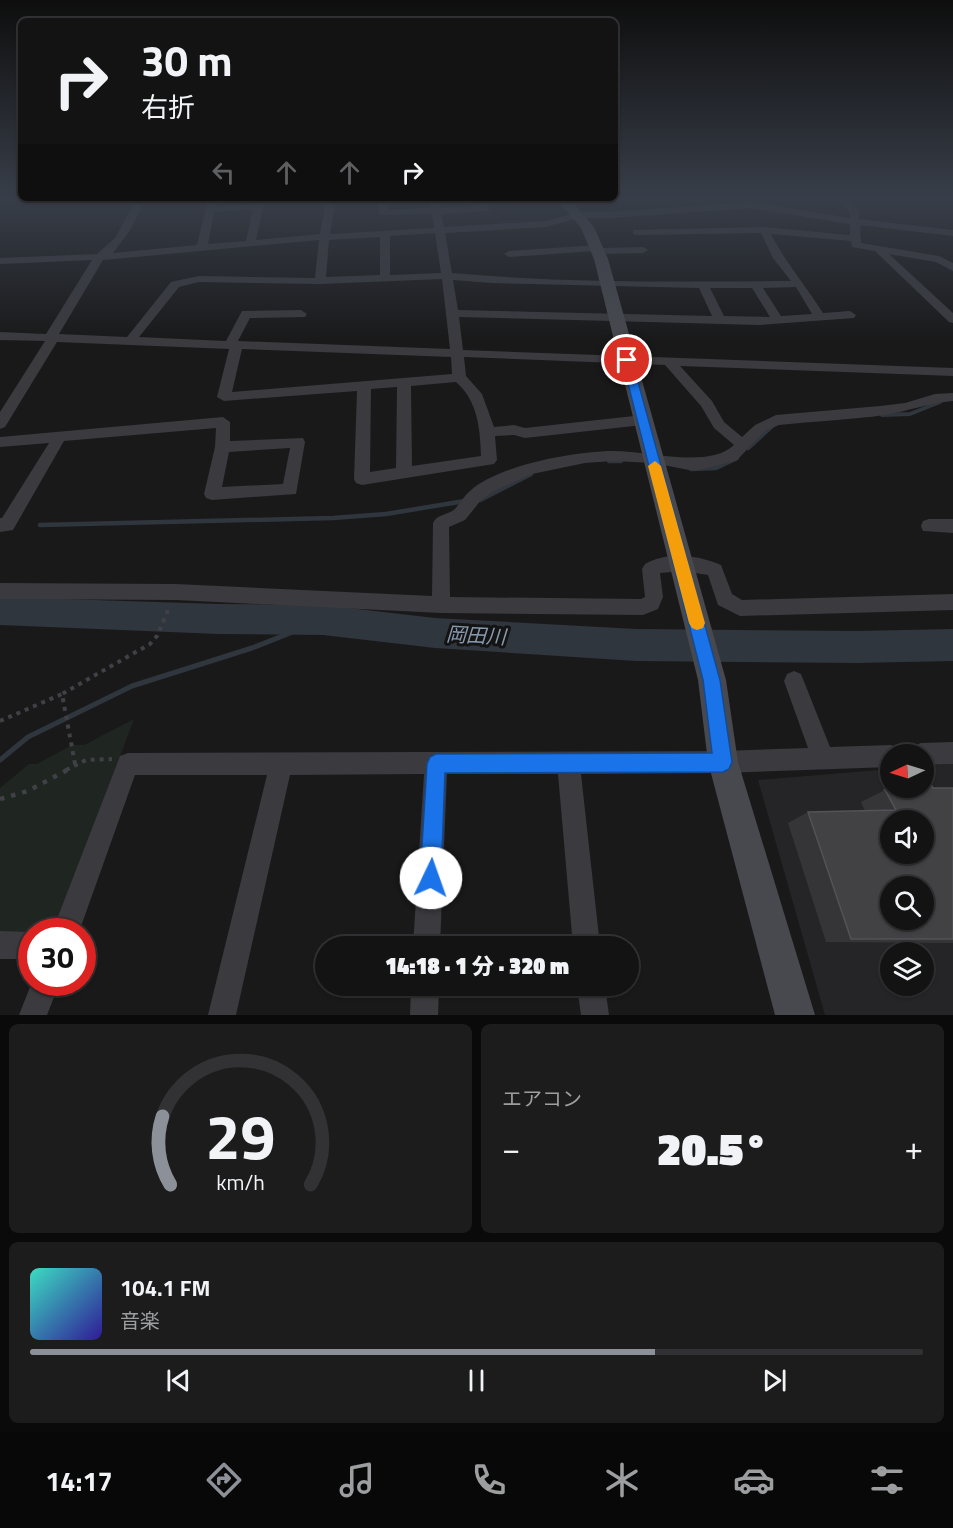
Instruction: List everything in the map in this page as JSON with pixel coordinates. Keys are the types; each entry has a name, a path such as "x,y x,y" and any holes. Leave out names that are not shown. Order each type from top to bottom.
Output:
{"street":[{"path":"0,424 53,338 52,332 99,257 109,252 114,246"},
{"path":"0,261 99,257 217,246"},
{"path":"320,280 323,246"},
{"path":"385,277 386,246"},
{"path":"443,246 453,313 459,378 474,391 482,407 488,432 488,487"},
{"path":"596,246 712,680 723,762 795,1015"},
{"path":"772,246 820,317"},
{"path":"864,246 939,259 953,259"},
{"path":"878,249 953,319"},
{"path":"510,254 643,250"},
{"path":"939,259 953,268"},
{"path":"130,341 175,284 199,279 320,280 446,276 492,280 703,285 799,284"},
{"path":"703,285 719,319"},
{"path":"756,285 778,320"},
{"path":"453,313 778,320 850,315"},
{"path":"301,314 246,314 233,346 224,397 459,378"},
{"path":"0,336 953,372"},
{"path":"669,362 707,404 719,425 744,446"},
{"path":"404,384 404,473"},
{"path":"364,387 362,479 489,460"},
{"path":"441,605 441,523 459,515 476,495 488,487 529,469 585,458 613,456 653,458 694,465 730,457 744,446 760,428 776,420 889,410 935,398 953,397"},
{"path":"488,432 514,430 525,433 643,420"},
{"path":"0,442 223,422 223,447 212,494 290,490 298,442 223,447"},
{"path":"0,525 7,525 59,438"},
{"path":"929,526 953,526"},
{"path":"0,591 176,592 441,605 643,607 651,603 654,597 651,569 661,564 681,564 707,566 715,570 725,599 740,608 953,602"},
{"path":"794,681 823,759"},
{"path":"70,918 128,764 723,762 880,756"},
{"path":"934,756 951,758"},
{"path":"568,763 586,936"},
{"path":"222,1015 281,764"},
{"path":"427,936 436,764"},
{"path":"0,945 18,945"},
{"path":"33,1015 40,996"},
{"path":"424,1015 425,996"},
{"path":"592,996 595,1015"}],"path":[{"path":"0,721 62,694 150,644 157,636 176,592"},
{"path":"62,694 75,764"},
{"path":"0,799 28,791 55,779 75,764 86,760 119,759 128,764"}],"shaded area":[{"path":"134,719 60,916 58,918 18,918 18,932 0,933 0,788 29,764 37,764 72,745 84,745"},
{"path":"953,764 953,1015 825,1015 758,780 880,770 880,798 934,798 934,765"}],"building":[{"path":"934,788 953,788 953,939 851,939 808,812 880,810 880,864 934,864 934,810 896,810 889,798 934,798"}],"waterway":[{"path":"882,415 910,414 940,402"},
{"path":"748,448 772,426"},
{"path":"691,469 716,468 737,458"},
{"path":"609,461 621,461"},
{"path":"480,500 531,474"},
{"path":"40,525 333,518 386,514 465,501"},
{"name":"岡田川","path":"0,611 218,619 323,620 435,633 636,645 857,647 953,645"},
{"path":"0,760 28,737 132,686 252,648 323,620"}],"slow traffic":[{"path":"655,466 697,623"}],"route":[{"path":"431,878 436,764 723,762 712,680 627,360"}]}
